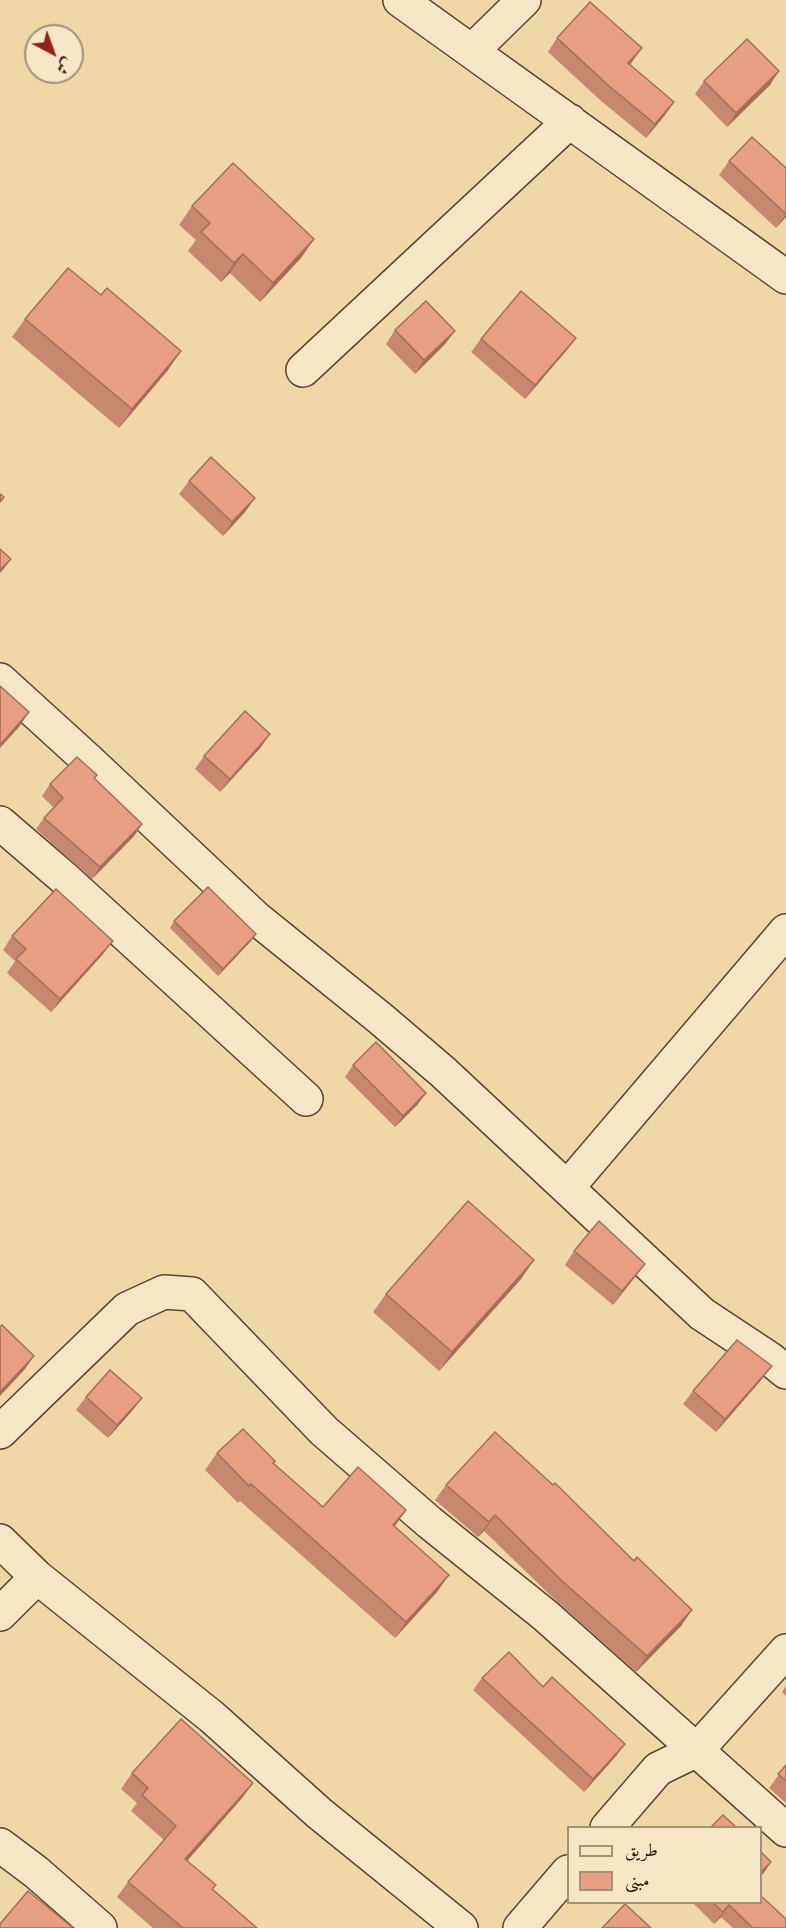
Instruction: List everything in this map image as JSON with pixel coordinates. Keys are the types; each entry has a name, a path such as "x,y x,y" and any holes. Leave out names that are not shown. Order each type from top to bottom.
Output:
{"street":[{"path":"400,0 786,277"},
{"path":"472,51 524,0"},
{"path":"303,370 570,121"},
{"path":"0,680 255,918 443,1072 702,1314 786,1372"},
{"path":"0,823 306,1099"},
{"path":"567,1188 786,931"},
{"path":"0,1432 127,1309 164,1292 192,1293 324,1431 429,1522 546,1616 786,1830"},
{"path":"0,1540 37,1577 212,1717 319,1813 461,1928"},
{"path":"0,1614 37,1577"},
{"path":"608,1826 658,1769 697,1750 786,1651"},
{"path":"0,1845 36,1872 100,1928"},
{"path":"520,1928 567,1873"}],"building":[{"path":"590,2 642,48 628,63 674,102 655,124 557,38"},
{"path":"747,39 779,71 736,113 704,81"},
{"path":"752,137 786,168 786,214 729,161"},
{"path":"233,163 314,239 273,283 243,254 234,263 201,232 210,223 192,206"},
{"path":"68,268 101,295 107,288 181,351 132,409 25,319"},
{"path":"521,291 576,338 535,385 481,339"},
{"path":"426,301 455,331 424,360 395,330"},
{"path":"211,457 255,498 232,522 189,481"},
{"path":"0,549 11,559 0,570"},
{"path":"0,686 29,712 0,745"},
{"path":"245,711 270,734 230,779 204,756"},
{"path":"77,757 97,775 94,778 142,824 100,867 44,818 63,798 50,784"},
{"path":"208,887 256,934 223,969 174,921"},
{"path":"56,889 113,941 60,999 16,959 26,949 12,936"},
{"path":"376,1042 426,1093 403,1116 353,1065"},
{"path":"468,1201 534,1260 452,1352 386,1294"},
{"path":"599,1221 645,1264 622,1291 574,1251"},
{"path":"2,1325 34,1356 0,1392 0,1327"},
{"path":"737,1340 772,1366 725,1419 693,1391"},
{"path":"110,1370 142,1398 117,1425 86,1397"},
{"path":"243,1429 275,1461 273,1463 323,1507 358,1467 406,1510 393,1525 449,1575 406,1622 251,1484 249,1486 217,1453"},
{"path":"495,1432 553,1485 555,1483 634,1561 637,1557 692,1610 647,1656 561,1580 495,1515 489,1522 446,1485"},
{"path":"509,1652 543,1687 552,1677 625,1744 593,1779 482,1678"},
{"path":"181,1719 253,1783 185,1859 216,1885 212,1889 257,1928 183,1928 128,1882 176,1826 142,1795 148,1788 132,1773"},
{"path":"786,1765 786,1781 778,1774"},
{"path":"723,1815 735,1826 712,1826"},
{"path":"762,1853 771,1862 762,1871"},
{"path":"28,1891 72,1927 0,1928 0,1924"},
{"path":"762,1897 786,1919 786,1928 753,1928 729,1905 723,1912 714,1904 762,1904"},
{"path":"625,1904 651,1928 602,1928"}]}
